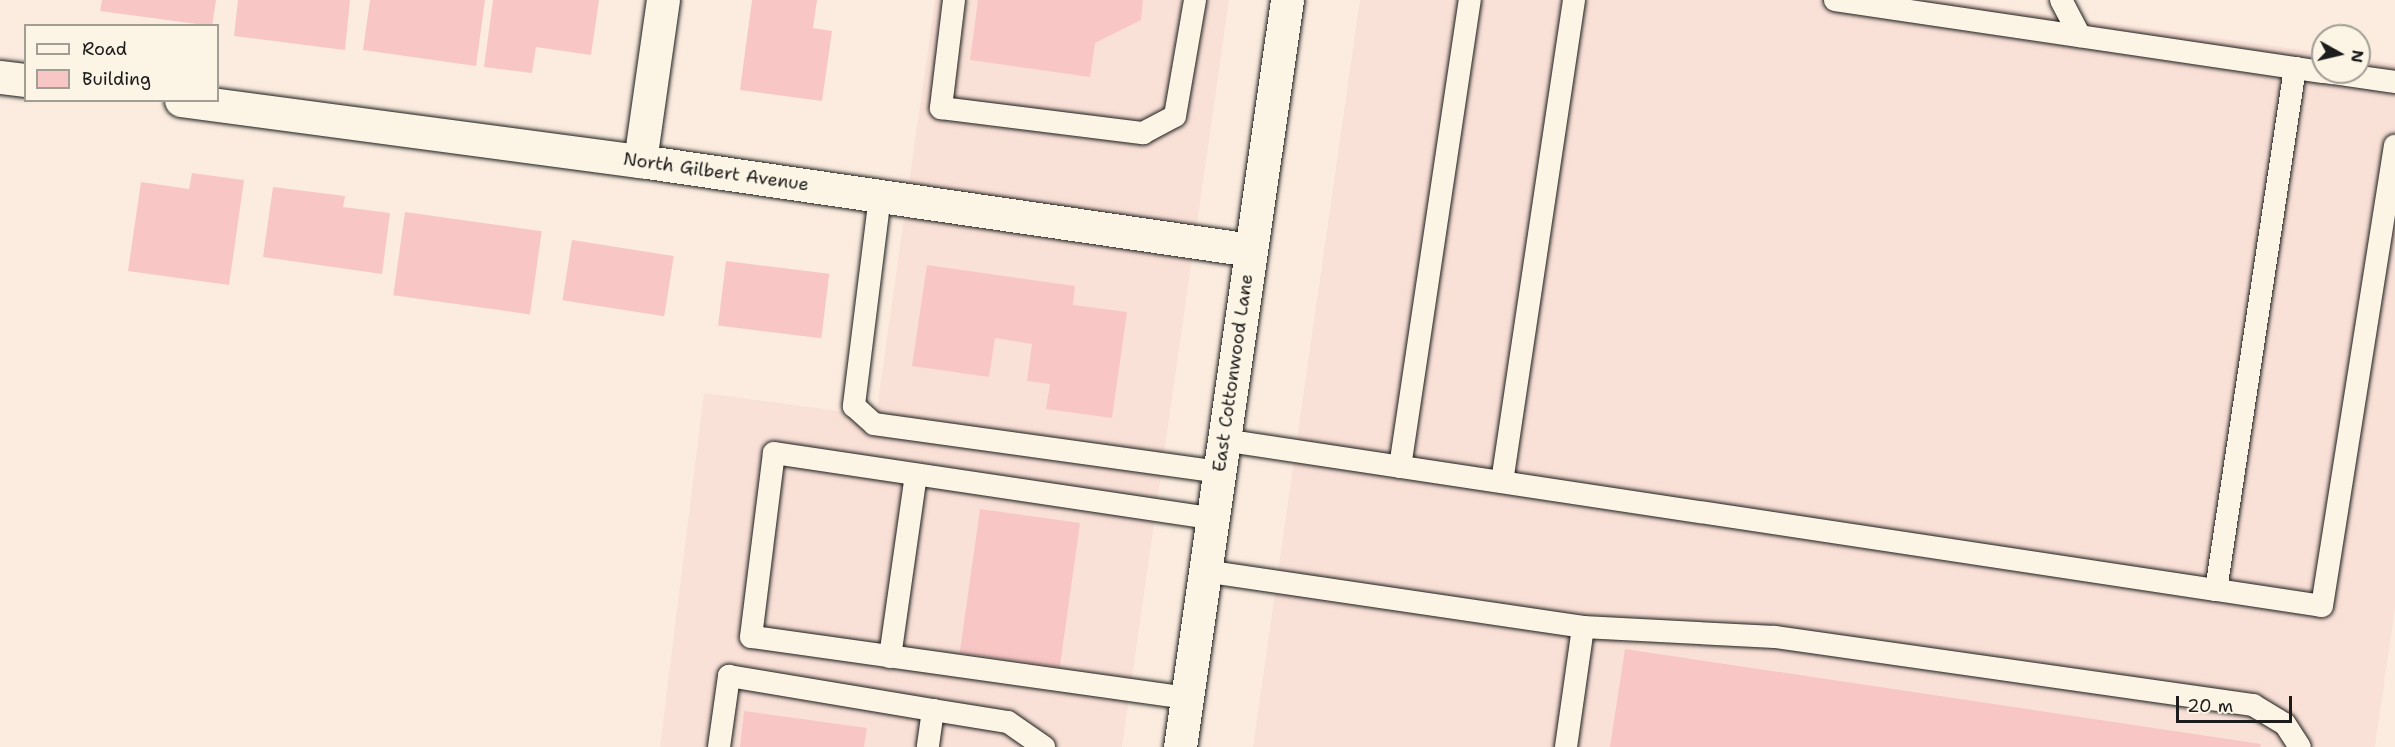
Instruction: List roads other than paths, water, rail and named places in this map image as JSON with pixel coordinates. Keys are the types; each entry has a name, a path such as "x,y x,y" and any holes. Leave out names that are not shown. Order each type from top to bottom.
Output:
{"street":[{"path":"640,160 663,0"},
{"name":"East Cottonwood Lane","path":"1180,747 1287,0"},
{"path":"0,77 24,80"},
{"name":"North Gilbert Avenue","path":"196,102 640,160 1251,250"}],"lane":[{"path":"954,0 941,108 1143,133 1175,117 1195,0"},
{"path":"1400,467 1470,0"},
{"path":"1503,482 1575,0"},
{"path":"1835,0 2311,70"},
{"path":"2061,0 2080,36"},
{"path":"2216,590 2295,68"},
{"path":"2371,79 2395,82"},
{"path":"1223,440 2322,606 2395,146"},
{"path":"880,196 854,406 874,424 1218,472"},
{"path":"1187,698 751,638 774,453 1211,518"},
{"path":"890,657 916,475"},
{"path":"1204,571 1583,627 1774,637 2253,705 2285,724 2300,747"},
{"path":"1566,747 1583,627"},
{"path":"719,747 729,676 1008,722 1044,747"},
{"path":"928,747 933,710"}]}
